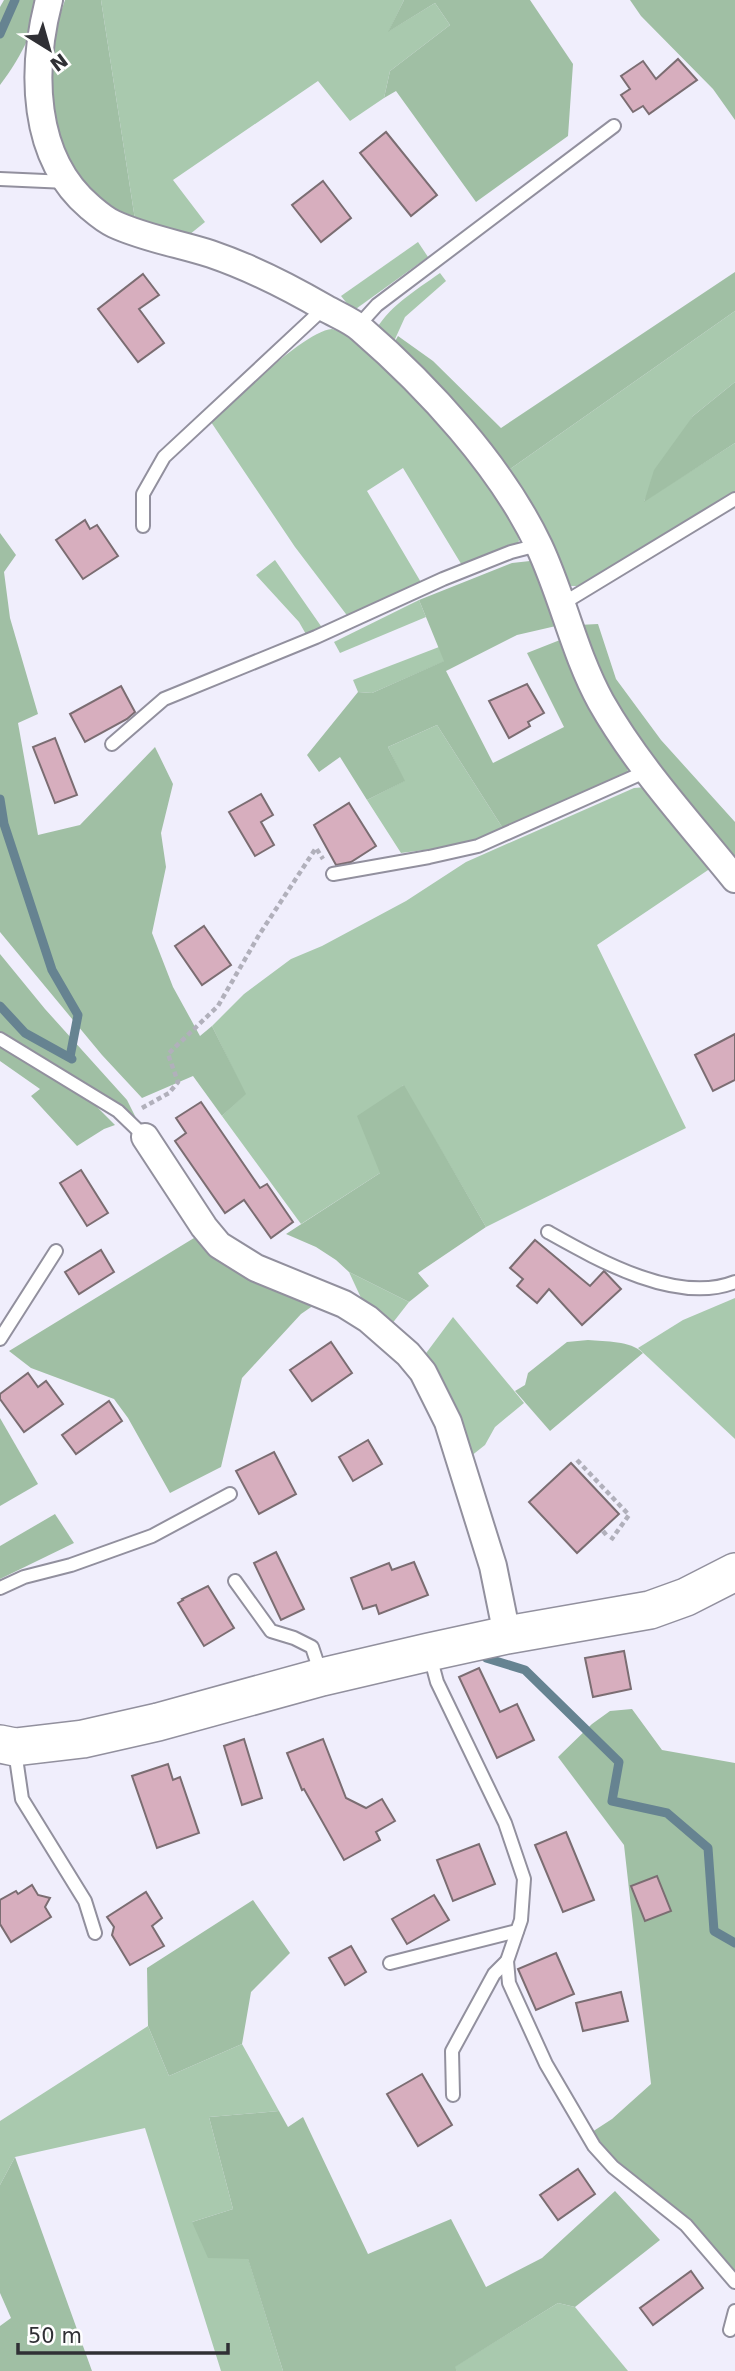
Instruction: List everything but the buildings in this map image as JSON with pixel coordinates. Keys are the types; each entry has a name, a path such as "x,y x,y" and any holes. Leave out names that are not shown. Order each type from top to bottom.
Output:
{"street":[{"path":"49,0 41,40 38,98 42,124 50,148 67,182 80,199 113,224 240,265 295,290 358,326 422,386 495,472 538,545 600,700 647,771 735,880"},
{"path":"145,1137 204,1227 219,1245 256,1268 344,1304 388,1335 423,1372 448,1422 493,1566 508,1635"},
{"path":"7,1746 108,1734 322,1677 429,1652 650,1610 687,1597 735,1572"}],"lane":[{"path":"358,326 377,305 614,126"},
{"path":"0,179 67,182"},
{"path":"143,526 143,494 164,457 324,308"},
{"path":"562,604 735,499"},
{"path":"113,744 164,699 316,637 443,579 511,552 538,545"},
{"path":"333,874 429,857 478,845 647,771"},
{"path":"0,1039 118,1111 145,1137"},
{"path":"548,1232 584,1252 653,1281 694,1290 735,1282"},
{"path":"0,1339 56,1251"},
{"path":"0,1588 24,1577 71,1565 152,1536 230,1494"},
{"path":"235,1581 271,1631 312,1647 322,1677"},
{"path":"429,1652 437,1682 505,1823 524,1879 521,1920 507,1961 509,1983 546,2064 594,2146 612,2167 686,2225 718,2259 735,2283"},
{"path":"7,1746 22,1799 85,1901 95,1933"},
{"path":"390,1963 517,1931"},
{"path":"453,2095 452,2051 494,1974 507,1961"},
{"path":"730,2330 735,2311"}],"path":[{"path":"142,1108 169,1093 178,1082 168,1054 218,1006 259,935 316,848 333,874"},
{"path":"577,1460 629,1515 610,1538 603,1531"}],"green space":[{"path":"4,0 42,0 25,45 0,85 0,7"},
{"path":"65,0 101,0 136,226 85,195 52,127 52,39"},
{"path":"101,0 404,0 389,31 435,3 450,25 390,71 384,98 350,121 318,81 173,180 205,222 184,239 136,226"},
{"path":"404,0 530,0 573,64 568,136 476,202 396,91 384,98 390,71 450,25 435,3 388,32"},
{"path":"630,0 735,0 735,120 713,89 641,16"},
{"path":"418,242 428,257 353,311 341,296"},
{"path":"735,272 735,311 506,472 391,348 398,336 433,361 501,428"},
{"path":"440,273 446,281 405,317 391,348 373,335 394,308"},
{"path":"735,311 735,382 693,416 644,501 735,443 735,493 607,571 577,586 570,586 506,472"},
{"path":"332,329 353,339 380,360 442,422 495,490 512,519 519,541 514,547 463,567 403,468 367,491 422,584 349,618 295,547 211,422 287,354 305,341"},
{"path":"735,382 735,443 644,502 654,470 693,416"},
{"path":"0,533 16,555 4,572 10,618 38,714 18,723 38,835 80,825 155,747 173,784 161,833 166,867 152,933 173,987 200,1036 212,1026 246,1094 222,1116 193,1076 142,1098 102,1055 0,932"},
{"path":"275,560 323,629 307,636 299,622 256,575"},
{"path":"530,561 542,574 556,626 517,635 446,671 493,763 564,727 527,653 560,640 563,652 619,746 628,772 504,830 437,725 388,747 405,781 367,800 340,757 319,772 307,755 358,692 372,693 444,661 419,600 512,563"},
{"path":"419,600 426,617 340,653 334,642"},
{"path":"598,624 616,679 661,740 735,822 735,867 686,805 599,680 578,625"},
{"path":"439,647 445,661 372,693 358,692 353,680"},
{"path":"437,725 504,830 462,845 401,853 367,800 404,781 388,747"},
{"path":"646,787 714,866 597,945 686,1128 486,1227 403,1085 380,1173 301,1224 222,1116 245,1094 212,1026 244,994 291,959 322,946 406,901 466,862 634,788"},
{"path":"0,954 45,1009 127,1100 136,1118 87,1086 87,1097 115,1125 77,1146 31,1096 40,1089 0,1061"},
{"path":"404,1085 486,1227 418,1273 429,1286 409,1302 349,1272 316,1247 286,1234 380,1173 357,1116"},
{"path":"194,1238 222,1261 317,1303 301,1314 242,1378 221,1467 170,1493 128,1418 114,1399 31,1368 9,1351"},
{"path":"349,1272 409,1302 391,1325 362,1300"},
{"path":"735,1298 735,1439 638,1348 683,1320"},
{"path":"453,1317 524,1403 495,1427 485,1445 466,1460 421,1360"},
{"path":"588,1340 625,1344 643,1353 550,1431 515,1391 525,1385 528,1373 567,1342"},
{"path":"0,1418 38,1484 0,1506"},
{"path":"55,1514 74,1543 0,1579 0,1546"},
{"path":"632,1709 662,1750 735,1763 735,2271 688,2219 614,2158 592,2132 612,2119 651,2084 624,1845 558,1757 592,1724 610,1711"},
{"path":"253,1900 290,1953 251,1992 242,2044 169,2076 148,2026 147,1968"},
{"path":"148,2026 169,2076 242,2044 279,2111 209,2117 233,2209 192,2222 248,2258 283,2371 221,2371 145,2128 15,2157 0,2185 0,2121"},
{"path":"279,2111 288,2127 303,2117 368,2254 451,2219 486,2287 542,2258 615,2191 660,2240 575,2307 558,2303 455,2367 457,2371 283,2371 248,2259 208,2258 192,2222 233,2209 209,2117"},
{"path":"15,2157 92,2371 0,2371 0,2326 11,2318 0,2293 0,2185"},
{"path":"558,2303 575,2307 628,2371 457,2371 454,2367"}],"waterway":[{"path":"0,34 15,0"},
{"path":"0,799 4,824 52,970 78,1015 70,1057"},
{"path":"0,1006 25,1033 72,1059"},
{"path":"486,1658 525,1670 619,1762 612,1801 667,1813 708,1848 714,1931 735,1943"}]}
